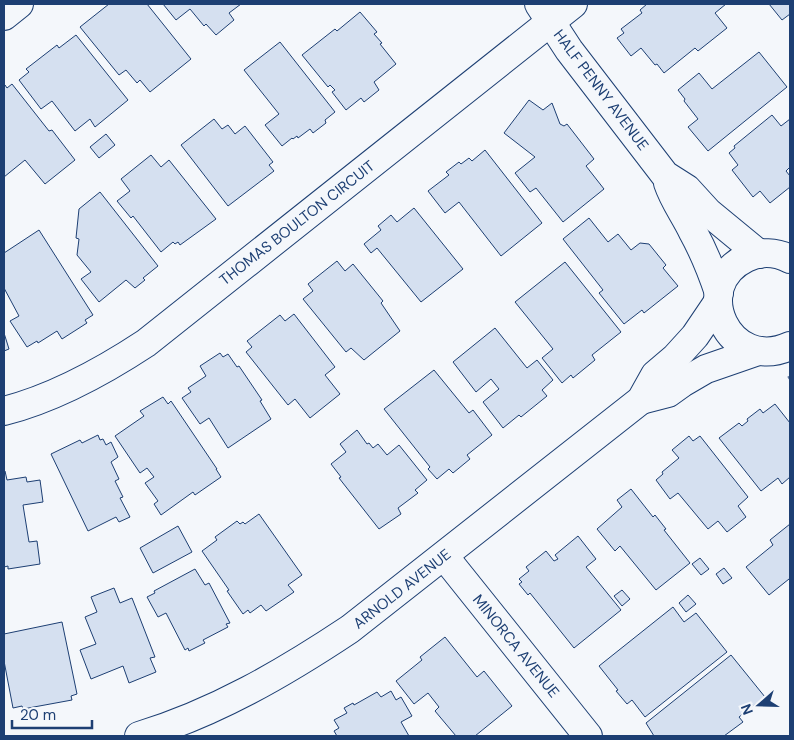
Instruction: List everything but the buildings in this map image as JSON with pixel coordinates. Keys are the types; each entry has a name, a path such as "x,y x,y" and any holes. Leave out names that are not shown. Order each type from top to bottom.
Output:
{"street":[{"path":"4,16 19,4"},
{"name":"THOMAS BOULTON CIRCUIT","path":"4,411 46,397 81,382 115,364 146,343 544,13 573,4"},
{"name":"HALF PENNY AVENUE","path":"544,13 592,82 666,175 687,189 708,212 777,253"},
{"name":"HALF PENNY AVENUE","path":"666,175 673,198 705,255 718,297 721,319 729,334 742,345 782,360"},
{"name":"ARNOLD AVENUE","path":"139,736 200,714 252,689 302,661 350,629 641,400 655,375 696,336 718,297 721,285 730,270 743,259 777,253"},
{"name":"ARNOLD AVENUE","path":"641,400 668,393 706,369 782,360"},
{"name":"MINORCA AVENUE","path":"444,556 588,736"}]}
